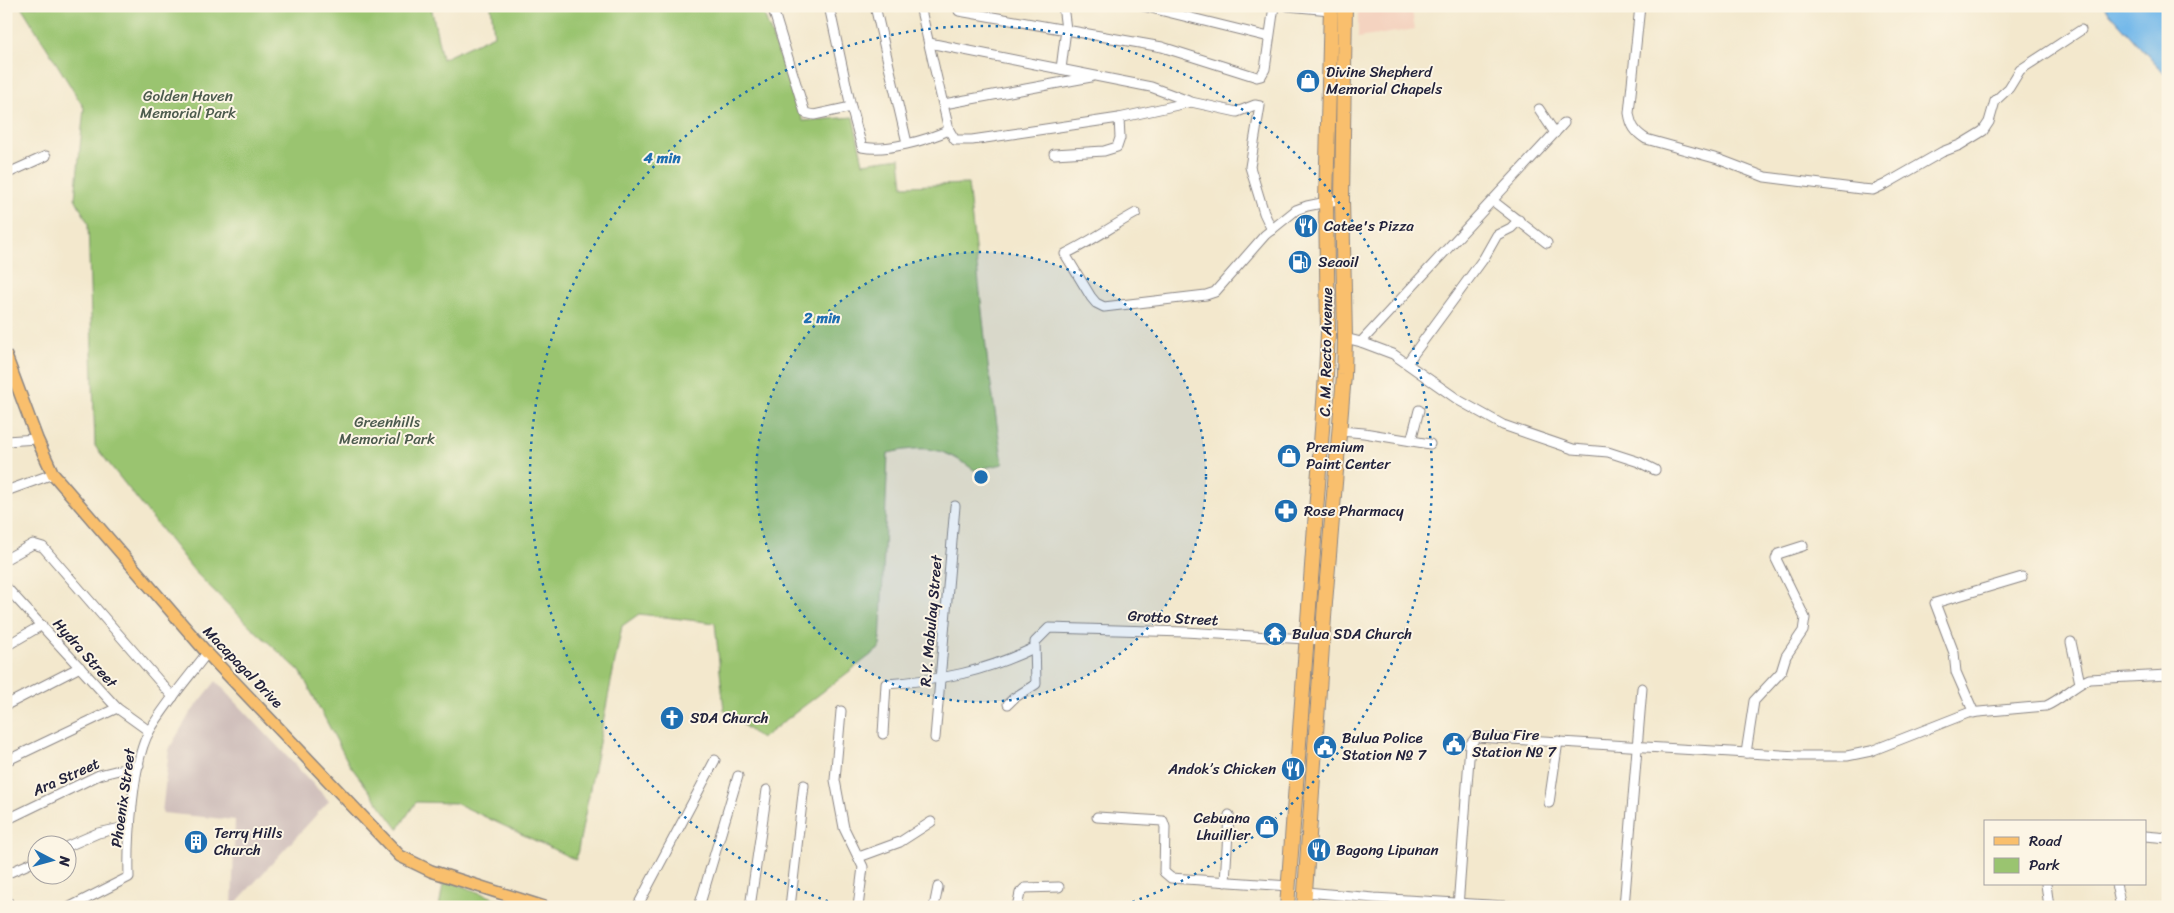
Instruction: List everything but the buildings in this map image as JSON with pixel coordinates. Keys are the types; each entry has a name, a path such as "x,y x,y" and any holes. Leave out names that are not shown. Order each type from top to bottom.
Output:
{"highway":[{"name":"C. M. Recto Avenue","path":"1304,907 1340,431 1345,338 1342,199 1345,6"},
{"name":"C. M. Recto Avenue","path":"1287,907 1328,332 1326,202 1331,8"}],"main road":[{"name":"Macapagal Drive","path":"6,356 37,439 53,474 207,653 400,856 431,871 544,907"}],"street":[{"path":"772,6 805,113 809,115 822,114 851,107"},
{"path":"829,6 851,107 862,147 871,148 923,141 949,130"},
{"path":"875,6 907,143"},
{"path":"920,6 949,130 955,140 960,141 1119,118 1192,102"},
{"path":"958,6 959,11 1162,46 1257,77 1261,76 1265,69 1274,6"},
{"path":"1062,69 1066,29 1063,6"},
{"path":"1143,6 1269,37"},
{"path":"1288,6 1331,8"},
{"path":"1640,6 1629,113 1630,124 1637,133 1646,139 1718,159 1766,177 1872,190 1942,152 1960,145 1983,131 1989,122 1995,101 2008,88 2020,70 2081,30"},
{"path":"929,43 1161,90 1192,102 1237,112 1254,105 1260,106 1250,167 1259,200 1272,230"},
{"path":"944,104 1097,76"},
{"path":"1539,109 1555,133"},
{"path":"1054,154 1104,151 1117,147 1120,138 1119,118"},
{"path":"1361,342 1564,124"},
{"path":"6,174 46,156"},
{"path":"1136,213 1091,241 1065,254 1091,297 1100,306 1109,308 1206,295 1215,292 1252,249 1296,210 1342,199"},
{"path":"1493,201 1547,243"},
{"path":"1407,363 1484,258 1497,235 1511,228 1519,220"},
{"path":"1345,338 1393,354 1460,401 1503,425 1573,448 1608,452 1639,462 1655,470"},
{"path":"1411,441 1419,410"},
{"path":"1340,431 1430,444"},
{"path":"6,442 37,439"},
{"path":"6,492 53,474"},
{"name":"R.Y. Mabulay Street","path":"935,738 955,506"},
{"path":"6,559 33,544 43,547 173,697"},
{"path":"1746,753 1754,702 1782,672 1786,656 1802,631 1806,618 1790,591 1776,559 1778,554 1802,546"},
{"path":"1974,713 1956,672 1954,653 1935,603 2022,577"},
{"name":"Hydra Street","path":"6,587 116,708 149,731"},
{"path":"6,646 42,625"},
{"name":"Grotto Street","path":"1034,648 1035,642 1049,628 1185,632 1323,640"},
{"path":"2071,642 2080,683"},
{"path":"883,734 886,684 940,679 1000,664 1034,648 1036,684 1008,704"},
{"name":"Phoenix Street","path":"70,907 129,877 130,826 139,765 149,731 207,653"},
{"path":"6,705 80,667"},
{"path":"1459,905 1470,745 1476,737 1558,741 1637,748 1797,756 1846,756 1871,751 1953,719 1974,713 2046,706 2055,702 2080,683 2098,677 2168,675"},
{"path":"1624,907 1642,688"},
{"path":"6,761 116,708"},
{"path":"841,711 836,788 844,828 859,857 864,872 858,907"},
{"path":"1549,803 1558,741"},
{"path":"637,907 715,760"},
{"name":"Ara Street","path":"6,820 100,775 139,765"},
{"path":"700,907 738,776"},
{"path":"790,907 804,785"},
{"path":"750,907 767,790"},
{"path":"1225,882 1229,816"},
{"path":"1097,817 1163,822 1165,827 1163,868 1167,877 1289,886"},
{"path":"859,857 900,842 931,822"},
{"path":"78,842 98,833 130,826"},
{"path":"2146,836 2168,838"},
{"path":"6,874 28,864"},
{"path":"2046,886 2049,907"},
{"path":"2116,886 2121,907"},
{"path":"934,907 938,887"},
{"path":"1017,907 1020,893 1025,888 1059,887"},
{"path":"1306,892 1459,905 1522,907"},
{"path":"6,898 10,907"}],"shaded area":[{"path":"1358,6 1411,6 1415,29 1358,38"},
{"path":"216,681 329,801 232,907 235,820 162,813 169,749 189,715"}],"green space":[{"name":"Greenhills Memorial Park","path":"21,6 431,6 442,59 494,35 491,6 761,6 803,121 853,117 863,163 900,158 903,186 968,184 988,365 1003,464 974,470 943,452 933,450 913,449 888,453 880,648 761,739 724,710 715,623 639,614 622,626 576,860 456,803 416,802 398,829 349,764 300,671 250,626 195,572 95,446 88,223 75,198 84,108"},
{"path":"444,879 517,907 439,907"}],"water":[{"path":"2103,6 2168,6 2168,78"}],"place":[{"name":"Divine Shepherd Memorial Chapels","path":"1308,81"},
{"name":"Catee's Pizza","path":"1306,226"},
{"name":"Seaoil","path":"1300,262"},
{"name":"Premium Paint Center","path":"1289,456"},
{"name":"Rose Pharmacy","path":"1286,511"},
{"name":"Bulua SDA Church","path":"1275,634"},
{"name":"SDA Church","path":"672,718"},
{"name":"Bulua Fire Station № 7","path":"1454,744"},
{"name":"Bulua Police Station № 7","path":"1325,747"},
{"name":"Andok’s Chicken","path":"1293,769"},
{"name":"Cebuana Lhuillier","path":"1267,827"},
{"name":"Terry Hills Church","path":"196,842"},
{"name":"Bagong Lipunan","path":"1319,850"}],"park label":[{"name":"Golden Haven Memorial Park","path":"188,104"}]}
